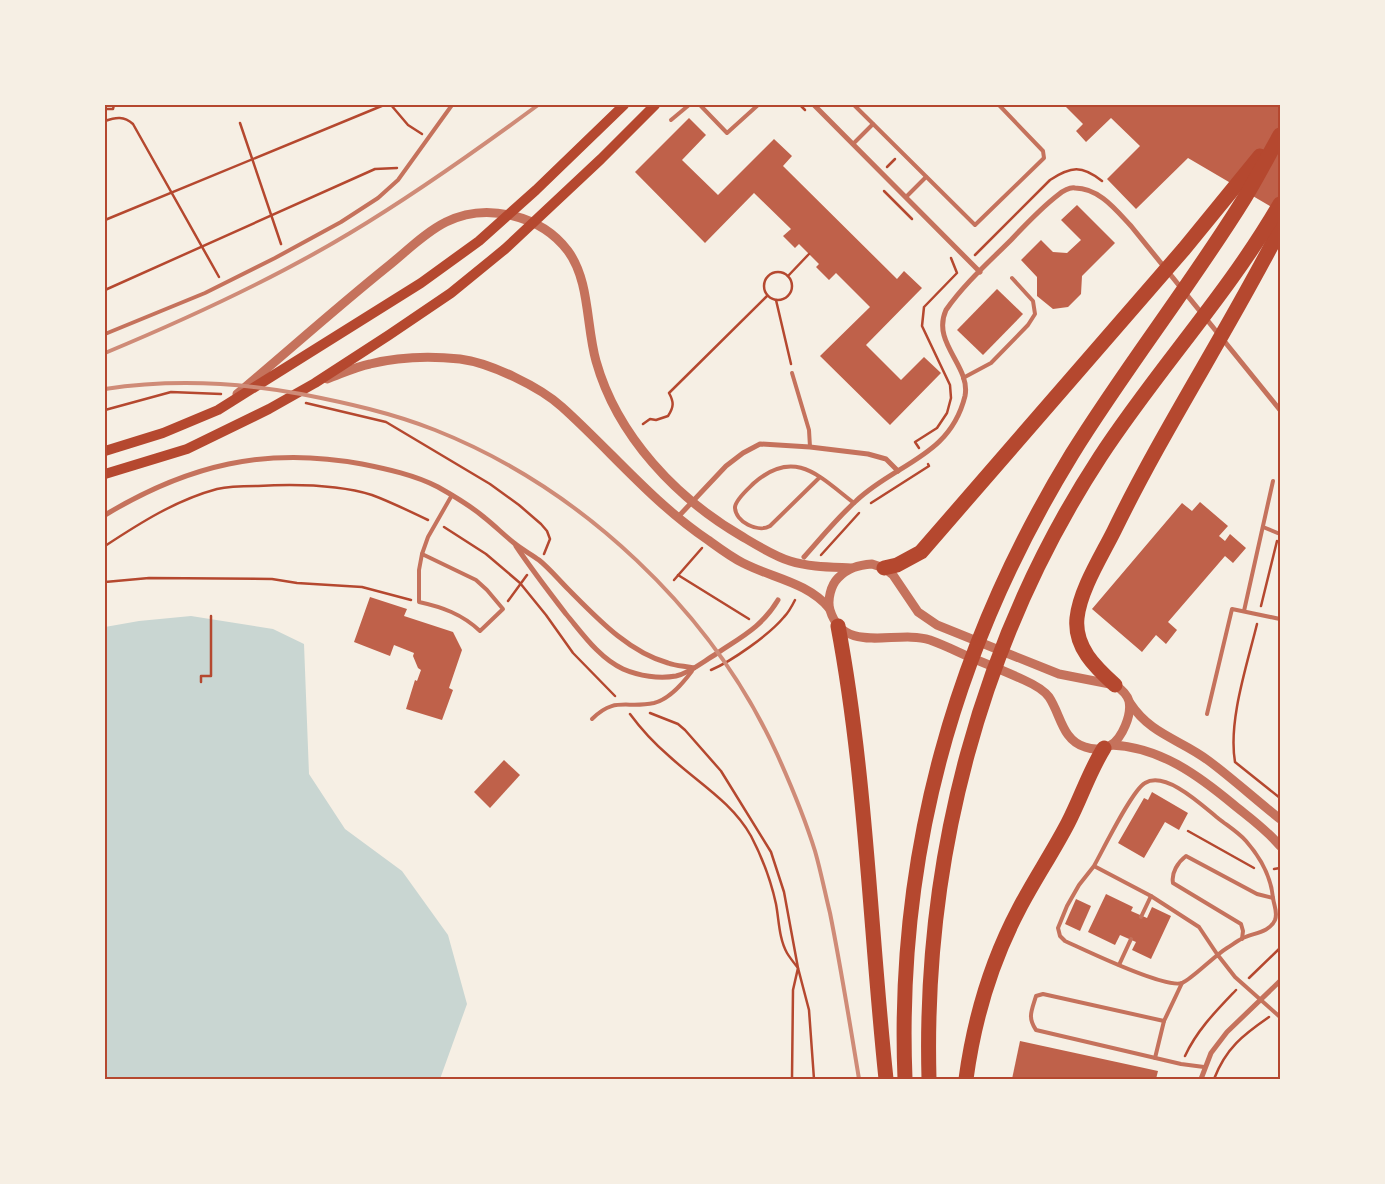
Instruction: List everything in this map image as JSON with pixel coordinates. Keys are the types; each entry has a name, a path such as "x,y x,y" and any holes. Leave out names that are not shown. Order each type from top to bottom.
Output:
{"highway":[{"path":"884,568 909,560 921,552 1184,249 1280,134"},
{"path":"905,1079 904,1010 906,962 920,845 945,738 978,640 996,596 1027,532 1073,454 1240,205 1280,134"},
{"path":"929,1079 928,1026 931,969 944,854 977,718 1002,649 1045,553 1082,485 1121,426 1236,270 1280,204"},
{"path":"1115,685 1090,661 1079,640 1077,619 1083,596 1134,490 1260,268 1280,229"},
{"path":"838,626 851,701 859,776 886,1079"},
{"path":"966,1079 980,1009 1007,934 1031,886 1068,824 1090,773 1108,746"}],"main road":[{"path":"105,451 163,433 218,410 420,283 479,241 536,190 624,105"},
{"path":"105,474 187,448 269,409 315,383 451,292 505,249 601,159 655,105"}],"street":[{"path":"814,105 980,272"},
{"path":"804,557 854,503 872,488 923,456 942,440 961,411 965,392 963,378 947,345 942,327 942,318 952,301 980,272 1038,213 1068,188 1081,188 1091,191 1108,202 1130,226 1280,410"},
{"path":"218,410 429,234 456,218 471,214 498,212 538,226 550,233 568,252 583,287 596,361 612,401 624,424 649,459 692,503 721,525 756,545 788,560 801,564 851,568"},
{"path":"315,383 369,364 401,358 461,360 488,368 537,389 561,406 677,518 742,562 804,588 822,600 829,608 838,626 847,633 865,639 903,636 929,640 1023,679 1040,688 1049,697 1067,735 1075,743 1095,749 1108,746 1135,747 1184,767 1205,781 1247,815 1280,846"},
{"path":"677,518 726,466 743,453 760,444 810,446 868,454 886,459 898,471"},
{"path":"105,516 127,502 161,486 203,469 234,462 310,456 380,467 427,483 452,495 485,517 514,544 540,560 620,638 667,663 694,668"},
{"path":"514,544 532,570 596,649 623,669 642,675 677,676 694,668 756,628 778,600"},
{"path":"829,608 832,587 837,579 851,568 872,564 884,568 893,575 918,612 937,625 1059,674 1115,685 1121,689 1138,715 1150,726 1208,760 1280,818"},
{"path":"1108,746 1125,725 1130,714 1130,703"},
{"path":"1274,985 1280,977"},
{"path":"1201,1079 1204,1067 1211,1053 1227,1032 1260,998 1280,981"}],"lane":[{"path":"105,334 205,293 341,222 378,198 398,180 452,105"},
{"path":"671,120 689,105"},
{"path":"700,105 727,133 758,105"},
{"path":"854,105 975,226 1044,158 1043,150 998,105"},
{"path":"853,144 873,124"},
{"path":"906,197 926,177"},
{"path":"963,378 991,363 1028,325 1035,314 1033,301 1012,278"},
{"path":"792,373 809,430 810,446"},
{"path":"820,477 770,526 764,529 756,529 741,519 736,513 735,506 737,501 753,484 769,471 778,467 791,466 805,469 820,477 854,503"},
{"path":"1244,611 1273,480"},
{"path":"422,554 476,580 503,609 480,630 458,614 419,602 419,570 422,554 428,537 452,495"},
{"path":"1263,527 1279,533"},
{"path":"1207,714 1232,608 1280,618"},
{"path":"592,719 602,709 611,705 655,703 664,699 683,684 694,668"},
{"path":"1155,1058 1164,1021 1182,983 1217,954 1271,925 1275,919 1276,911 1273,891 1266,870 1244,839 1185,792 1167,783 1156,780 1146,781 1139,787 1094,866 1079,885 1067,906 1058,928 1060,936 1065,941 1119,965 1168,983 1182,983"},
{"path":"1242,939 1243,930 1241,924 1173,883 1172,877 1181,860 1186,856 1257,894 1273,898"},
{"path":"1094,866 1151,896 1199,927 1235,977 1280,1017"},
{"path":"1141,917 1151,896"},
{"path":"1119,965 1131,939"},
{"path":"1164,1021 1043,994 1036,996 1031,1011 1031,1022 1036,1030 1181,1064 1204,1067"}],"path":[{"path":"114,105 113,109 105,109 106,120 119,117 129,120 133,124 223,284"},
{"path":"105,220 384,105"},
{"path":"391,105 408,125 428,138"},
{"path":"800,105 806,112"},
{"path":"240,123 284,253"},
{"path":"105,290 374,169 394,167 406,169"},
{"path":"879,186 916,223"},
{"path":"788,276 809,254"},
{"path":"869,504 929,466 915,442 937,428 947,413 951,398 950,385 922,326 924,307 957,274 951,257"},
{"path":"776,272 784,273 788,276 792,285 789,294 781,300 768,296 763,288 768,276 776,272"},
{"path":"643,424 650,420 668,416 673,406 673,400 669,393 768,296"},
{"path":"776,300 792,373"},
{"path":"105,410 171,392"},
{"path":"338,410 386,422 490,484 519,505 547,531 550,539 546,551 540,560"},
{"path":"105,546 173,506 219,488 286,484 346,489 379,498 448,530 486,554 520,583 573,653 623,704 638,724 669,756 738,815 751,836 763,861 776,903 783,943 787,953 798,968 793,990 792,1079"},
{"path":"820,556 860,512"},
{"path":"1279,533 1236,715 1233,748 1235,762 1280,798"},
{"path":"674,580 704,546"},
{"path":"503,609 520,583 532,570"},
{"path":"678,575 746,615 751,620"},
{"path":"105,582 168,578 272,579 362,587 419,602"},
{"path":"201,682 201,676 211,676 211,616"},
{"path":"647,711 678,724 685,730 721,771 771,852 784,892 798,968 809,1010 814,1079"},
{"path":"1188,831 1249,866 1259,870 1279,870"},
{"path":"1181,1064 1192,1040 1203,1025 1280,948"},
{"path":"1214,1079 1218,1068 1242,1036 1275,1012"}],"shaded area":[{"path":"191,616 273,629 304,644 309,774 345,829 402,871 448,935 467,1004 440,1079 105,1079 105,627 139,621"}],"building":[{"path":"1064,105 1280,105 1280,212 1188,158 1136,209 1107,179 1140,146 1111,118 1086,142 1076,131 1083,124"},
{"path":"689,118 706,135 682,160 718,195 774,139 792,156 783,166 897,279 904,271 922,288 866,345 901,380 924,357 941,373 890,425 820,356 870,307 836,273 829,280 816,267 819,264 799,244 795,248 783,236 791,229 754,193 705,243 635,172"},
{"path":"1077,205 1115,243 1082,276 1081,294 1068,307 1053,309 1037,296 1037,277 1021,260 1041,240 1053,252 1067,253 1081,240 1061,220"},
{"path":"997,289 1023,314 983,355 957,330"},
{"path":"1200,502 1228,526 1219,536 1225,541 1230,534 1246,548 1233,563 1225,556 1168,622 1177,630 1166,644 1156,635 1142,652 1092,609 1182,503 1192,511"},
{"path":"370,597 407,609 404,616 453,632 462,650 449,688 453,690 442,720 406,709 415,680 417,681 421,670 418,668 413,656 414,653 394,645 390,656 354,642"},
{"path":"504,760 520,775 490,808 474,792"},
{"path":"1152,792 1188,813 1179,830 1165,822 1144,858 1118,843 1144,798 1148,800"},
{"path":"1106,894 1133,907 1131,911 1147,918 1152,907 1171,916 1151,959 1132,950 1136,942 1120,935 1115,945 1088,932"},
{"path":"1076,899 1091,906 1080,931 1065,924"},
{"path":"1020,1041 1158,1071 1156,1079 1012,1079"}],"railway":[{"path":"105,353 230,298 321,250 422,187 538,105"},
{"path":"105,389 179,383 252,387 335,401 402,418 435,430 489,455 541,485 590,520 636,560 679,604 717,651 750,701 777,754 815,851 838,954 859,1079"}]}
